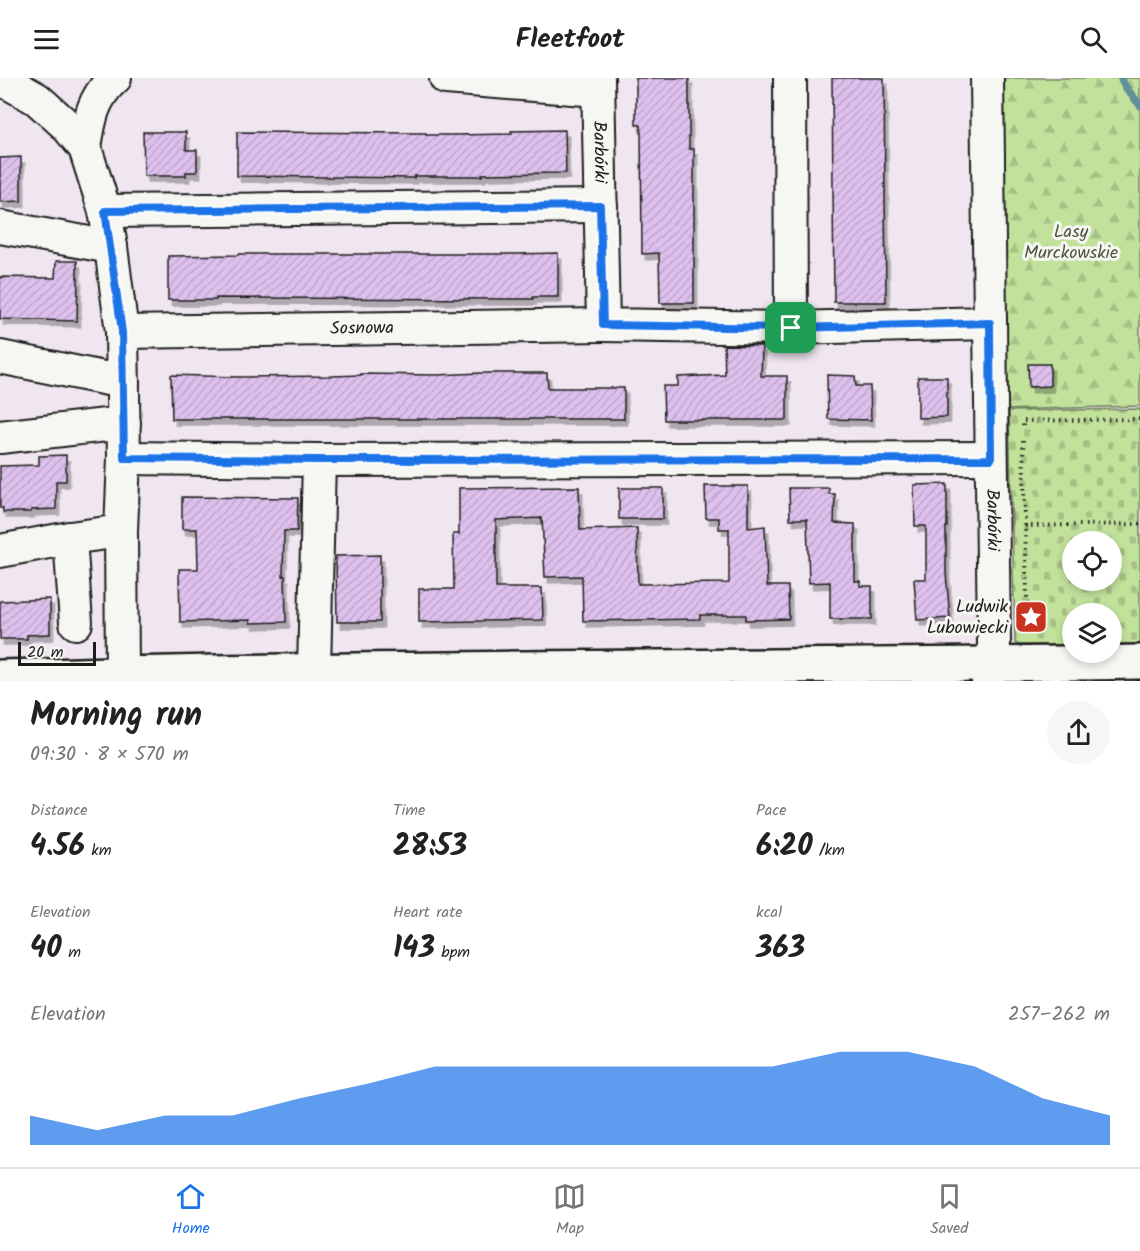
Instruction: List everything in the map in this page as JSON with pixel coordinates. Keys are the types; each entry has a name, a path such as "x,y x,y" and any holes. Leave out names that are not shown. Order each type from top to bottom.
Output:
{"street":[{"path":"0,78 37,99 66,126 85,148 105,211 122,332 124,423 121,531 122,673"},
{"path":"85,148 90,117 100,95 115,78"},
{"path":"446,78 598,84"},
{"path":"790,78 791,328"},
{"name":"Barbórki","path":"987,78 994,643 989,673"},
{"name":"Barbórki","path":"598,84 603,325"},
{"path":"105,211 600,206"},
{"path":"0,227 111,247"},
{"path":"603,325 791,328 990,323"},
{"name":"Sosnowa","path":"122,332 603,325"},
{"path":"0,357 123,382"},
{"path":"0,437 124,423"},
{"path":"124,458 991,459"},
{"path":"314,670 319,460"},
{"path":"0,551 121,531"},
{"path":"70,538 76,623"},
{"path":"0,676 314,670 760,667 989,673 1140,662"}],"path":[{"path":"1039,634 1028,634 1023,421 1140,419"},
{"path":"1025,526 1140,524"}],"green space":[{"name":"Lasy Murckowskie","path":"1000,78 1140,78 1140,406 1004,410"},
{"path":"1140,409 1140,644 1122,644 1122,603 1062,603 1062,645 1015,643 1009,411"}],"building":[{"path":"636,78 689,78 689,149 694,149 694,303 660,303 659,253 642,254 641,125 636,125"},
{"path":"832,78 884,78 886,302 834,302"},
{"path":"565,130 566,173 414,176 414,178 237,176 237,132 454,135"},
{"path":"143,132 186,132 186,150 197,150 197,172 186,172 186,176 144,176"},
{"path":"21,157 21,201 0,202 0,158"},
{"path":"558,253 558,297 533,297 533,299 216,298 216,300 168,300 168,256"},
{"path":"56,261 77,261 77,321 0,319 0,277 55,278"},
{"path":"724,345 762,346 761,376 787,376 787,420 664,420 663,386 678,386 678,377 725,375"},
{"path":"1028,364 1050,364 1050,386 1029,387"},
{"path":"547,373 548,388 624,388 624,419 172,419 171,375 238,377"},
{"path":"827,375 855,376 856,386 870,386 871,420 828,419"},
{"path":"918,377 947,377 947,417 918,418"},
{"path":"66,455 66,481 56,481 56,509 3,512 3,508 0,508 0,466 39,465 39,456"},
{"path":"947,484 946,573 950,618 917,620 914,579 926,579 926,526 915,526 914,485"},
{"path":"705,486 748,486 748,528 765,526 767,586 788,586 789,619 746,620 746,615 700,615 700,619 583,621 582,576 545,577 542,518 496,520 496,588 542,588 543,620 419,622 419,589 454,589 453,534 459,534 459,488 579,487 580,530 637,528 638,584 729,583 729,529 719,529 719,518 706,518"},
{"path":"619,488 663,488 663,519 619,519"},
{"path":"789,488 829,488 829,494 835,494 834,523 855,524 855,581 860,581 860,586 872,586 872,619 830,619 830,582 809,583 807,519 790,519"},
{"path":"182,497 298,498 297,531 284,531 283,576 285,576 286,622 250,623 250,620 180,622 179,569 198,569 197,529 182,529"},
{"path":"380,555 380,622 337,622 336,556"},
{"path":"50,599 50,634 27,635 27,639 0,639 0,601"}],"waterway":[{"path":"1121,78 1140,105"}],"place":[{"name":"Ludwik Lubowiecki","path":"1031,617"}],"route":[{"path":"600,206 603,325 791,328 990,323 991,459 124,458 122,332 105,211 600,206"}]}
